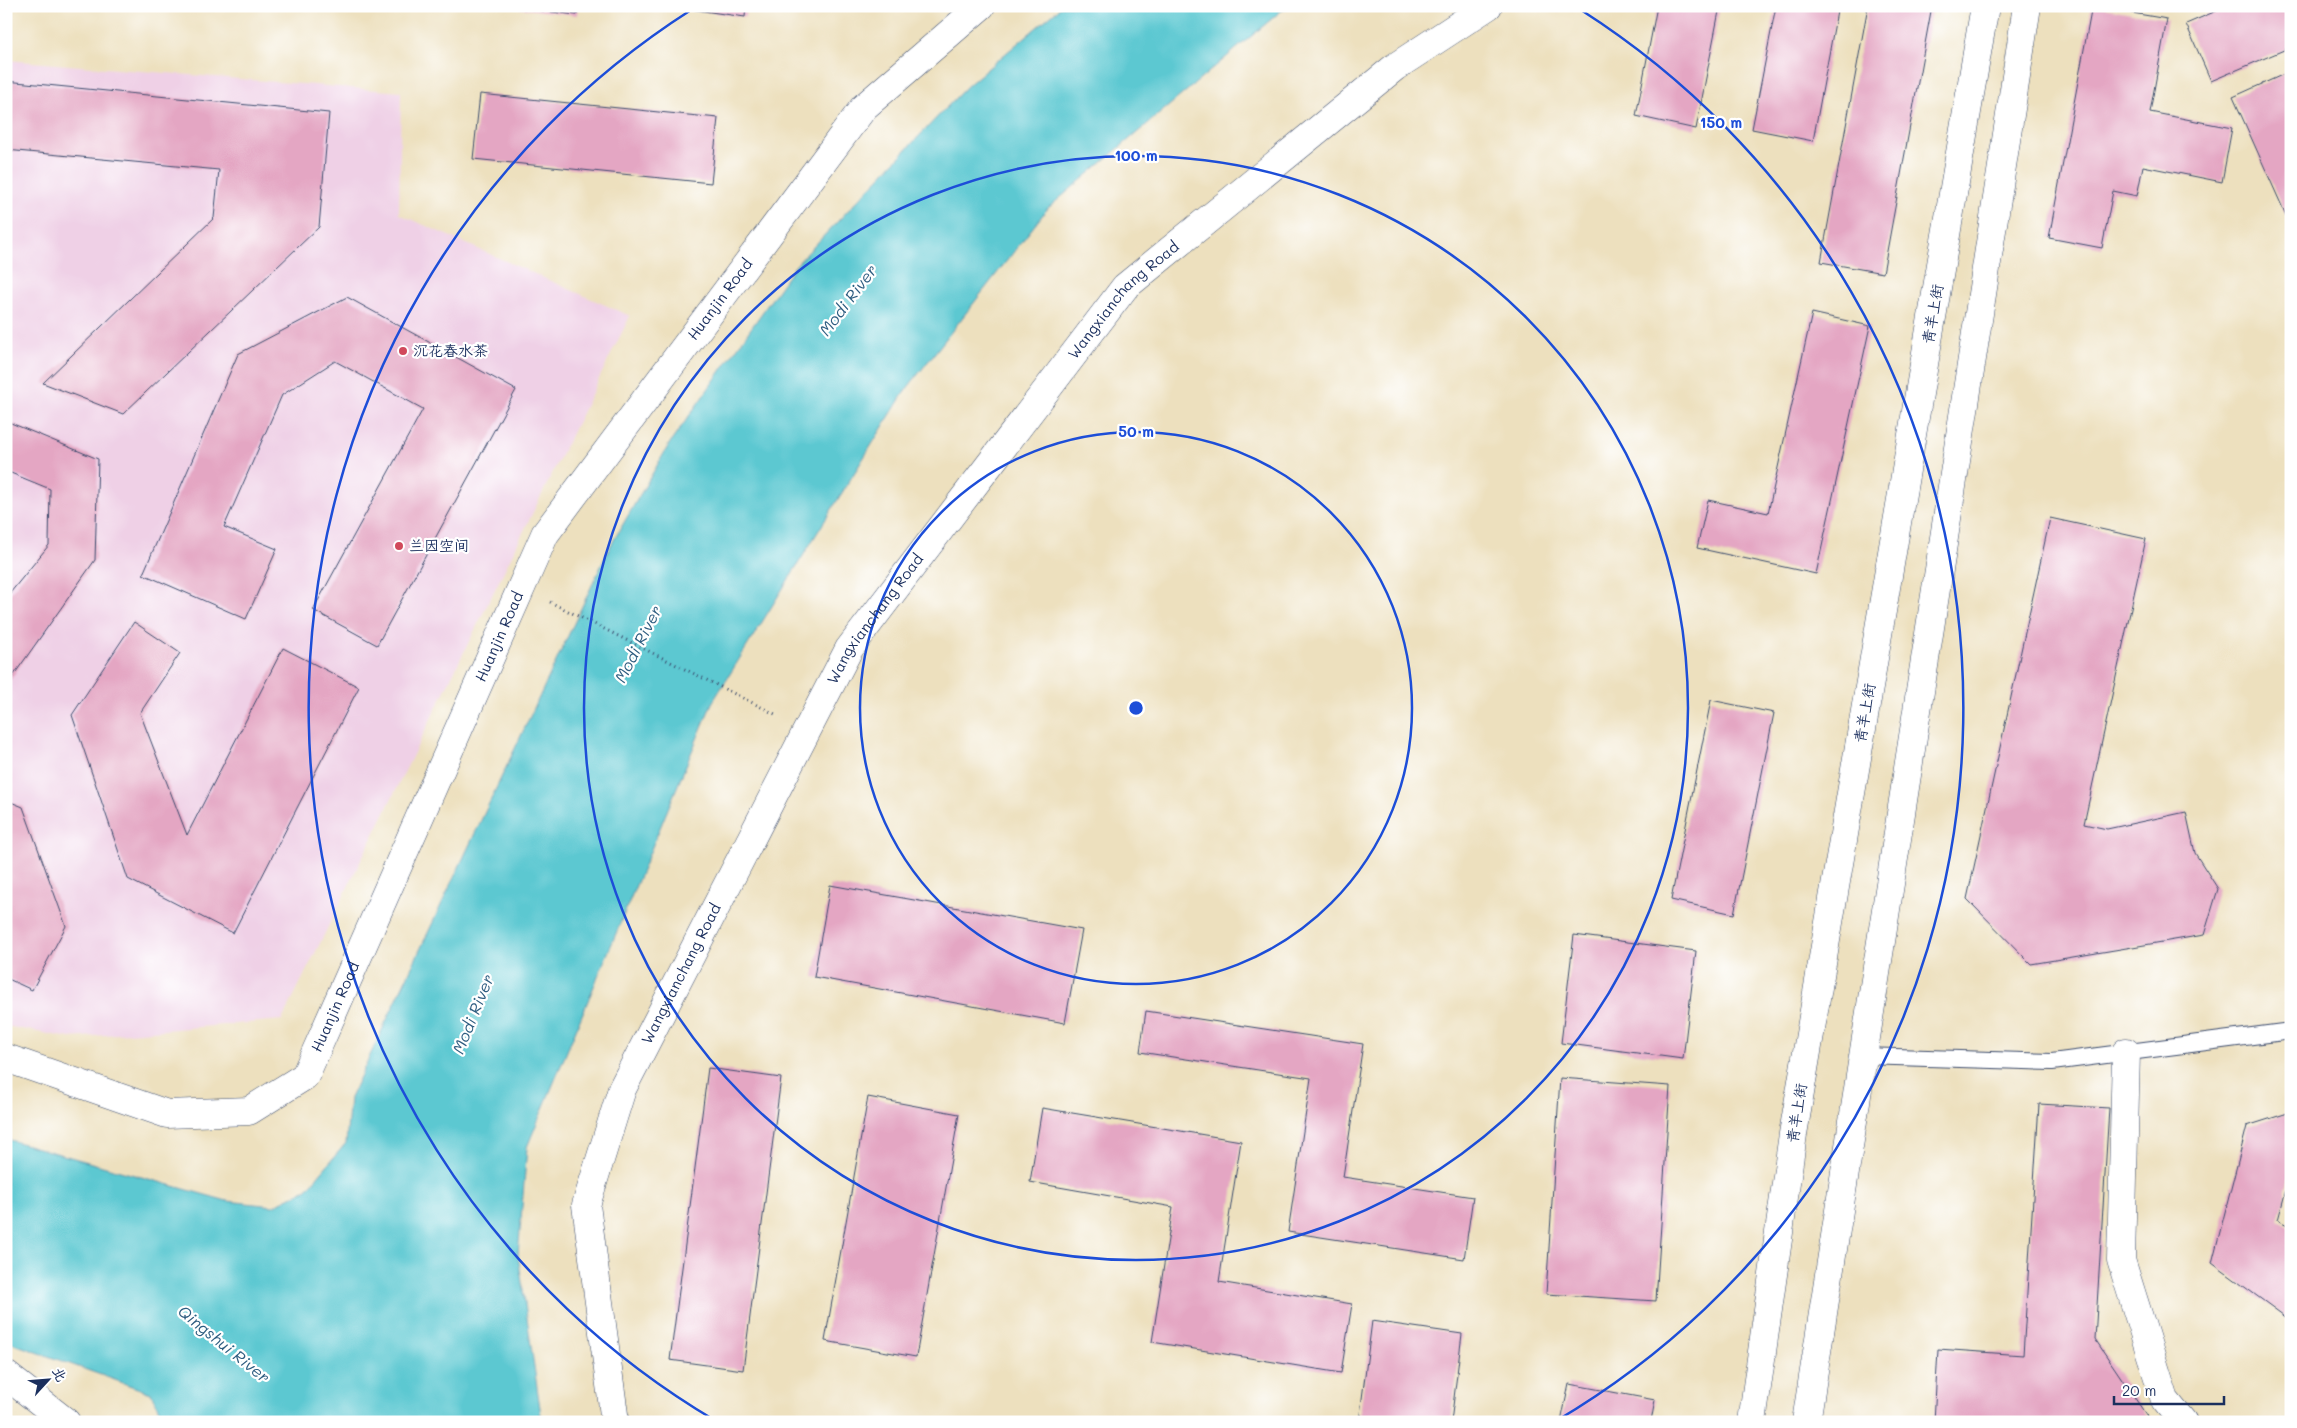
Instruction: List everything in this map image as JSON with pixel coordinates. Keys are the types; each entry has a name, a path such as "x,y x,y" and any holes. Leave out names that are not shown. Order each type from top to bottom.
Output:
{"street":[{"name":"Huanjin Road","path":"6,1058 166,1114 249,1111 305,1076 545,534 864,107 981,6"},
{"name":"Wangxianchang Road","path":"615,1422 586,1205 622,1089 849,649 1125,287 1394,67 1488,6"},
{"name":"青羊上街","path":"1752,1422 1793,1134 1985,6"},
{"path":"1806,1422 2027,6"},
{"path":"2126,1052 2121,1260 2165,1400 2183,1422"},
{"path":"6,1375 66,1422"}],"lane":[{"path":"1863,1056 2052,1062 2291,1031"}],"path":[{"path":"548,601 778,716"}],"shaded area":[{"path":"6,60 401,92 399,214 630,316 282,1020 70,1038 6,1026"}],"water":[{"path":"1062,6 1291,6 1281,11 1048,208 905,391 712,703 527,1147 518,1255 542,1422 165,1422 151,1393 6,1341 6,1139 227,1201 273,1206 307,1189 346,1143 350,1098 611,545 670,443 795,266 967,86"}],"building":[{"path":"502,6 578,6 577,15"},
{"path":"669,6 746,6 745,17"},
{"path":"1657,6 1720,6 1696,129 1636,116"},
{"path":"1776,6 1838,6 1813,141 1752,129"},
{"path":"1868,6 1907,6 1931,11 1883,273 1821,262"},
{"path":"2092,6 2167,19 2150,112 2232,128 2222,182 2143,166 2137,196 2113,191 2102,248 2049,238"},
{"path":"2228,6 2291,6 2291,47 2211,81 2186,24"},
{"path":"2291,71 2291,221 2289,222 2233,97"},
{"path":"6,81 329,113 319,227 123,414 43,383 214,218 219,170 6,150"},
{"path":"480,94 718,118 711,183 473,159"},
{"path":"347,297 516,390 377,645 313,610 423,409 335,361 282,395 224,527 277,549 246,619 143,574 238,354"},
{"path":"1812,313 1870,326 1816,574 1697,548 1708,500 1768,513"},
{"path":"6,421 98,459 95,560 6,686 6,598 49,545 50,489 6,471"},
{"path":"2050,518 2146,539 2084,824 2107,829 2186,812 2195,853 2218,889 2204,935 2031,964 1967,899"},
{"path":"134,622 180,653 140,713 187,835 283,648 359,687 233,933 128,879 72,715"},
{"path":"1711,700 1774,713 1734,914 1671,900"},
{"path":"6,800 23,807 66,926 32,990 6,978"},
{"path":"830,885 1082,930 1065,1023 814,977"},
{"path":"1574,935 1696,951 1683,1059 1561,1043"},
{"path":"1146,1011 1363,1044 1343,1177 1473,1197 1464,1259 1288,1232 1311,1078 1140,1052"},
{"path":"708,1068 781,1078 743,1370 670,1360"},
{"path":"1560,1078 1670,1086 1656,1301 1546,1294"},
{"path":"868,1097 959,1114 916,1357 825,1341"},
{"path":"2039,1104 2109,1108 2095,1339 2151,1422 1934,1422 1938,1349 2023,1355"},
{"path":"1042,1108 1241,1141 1219,1282 1352,1304 1341,1373 1152,1342 1173,1207 1030,1182"},
{"path":"2291,1112 2291,1171 2278,1220 2291,1227 2291,1321 2212,1263 2247,1126"},
{"path":"1372,1321 1462,1334 1451,1422 1359,1422"},
{"path":"1569,1384 1655,1400 1651,1422 1561,1422"}],"place":[{"name":"沉花春水茶","path":"403,351"},
{"name":"兰因空间","path":"399,546"}],"water label":[{"name":"Modi River","path":"848,300"},
{"name":"Modi River","path":"638,644"},
{"name":"Modi River","path":"473,1014"},
{"name":"Qingshui River","path":"224,1344"}]}
